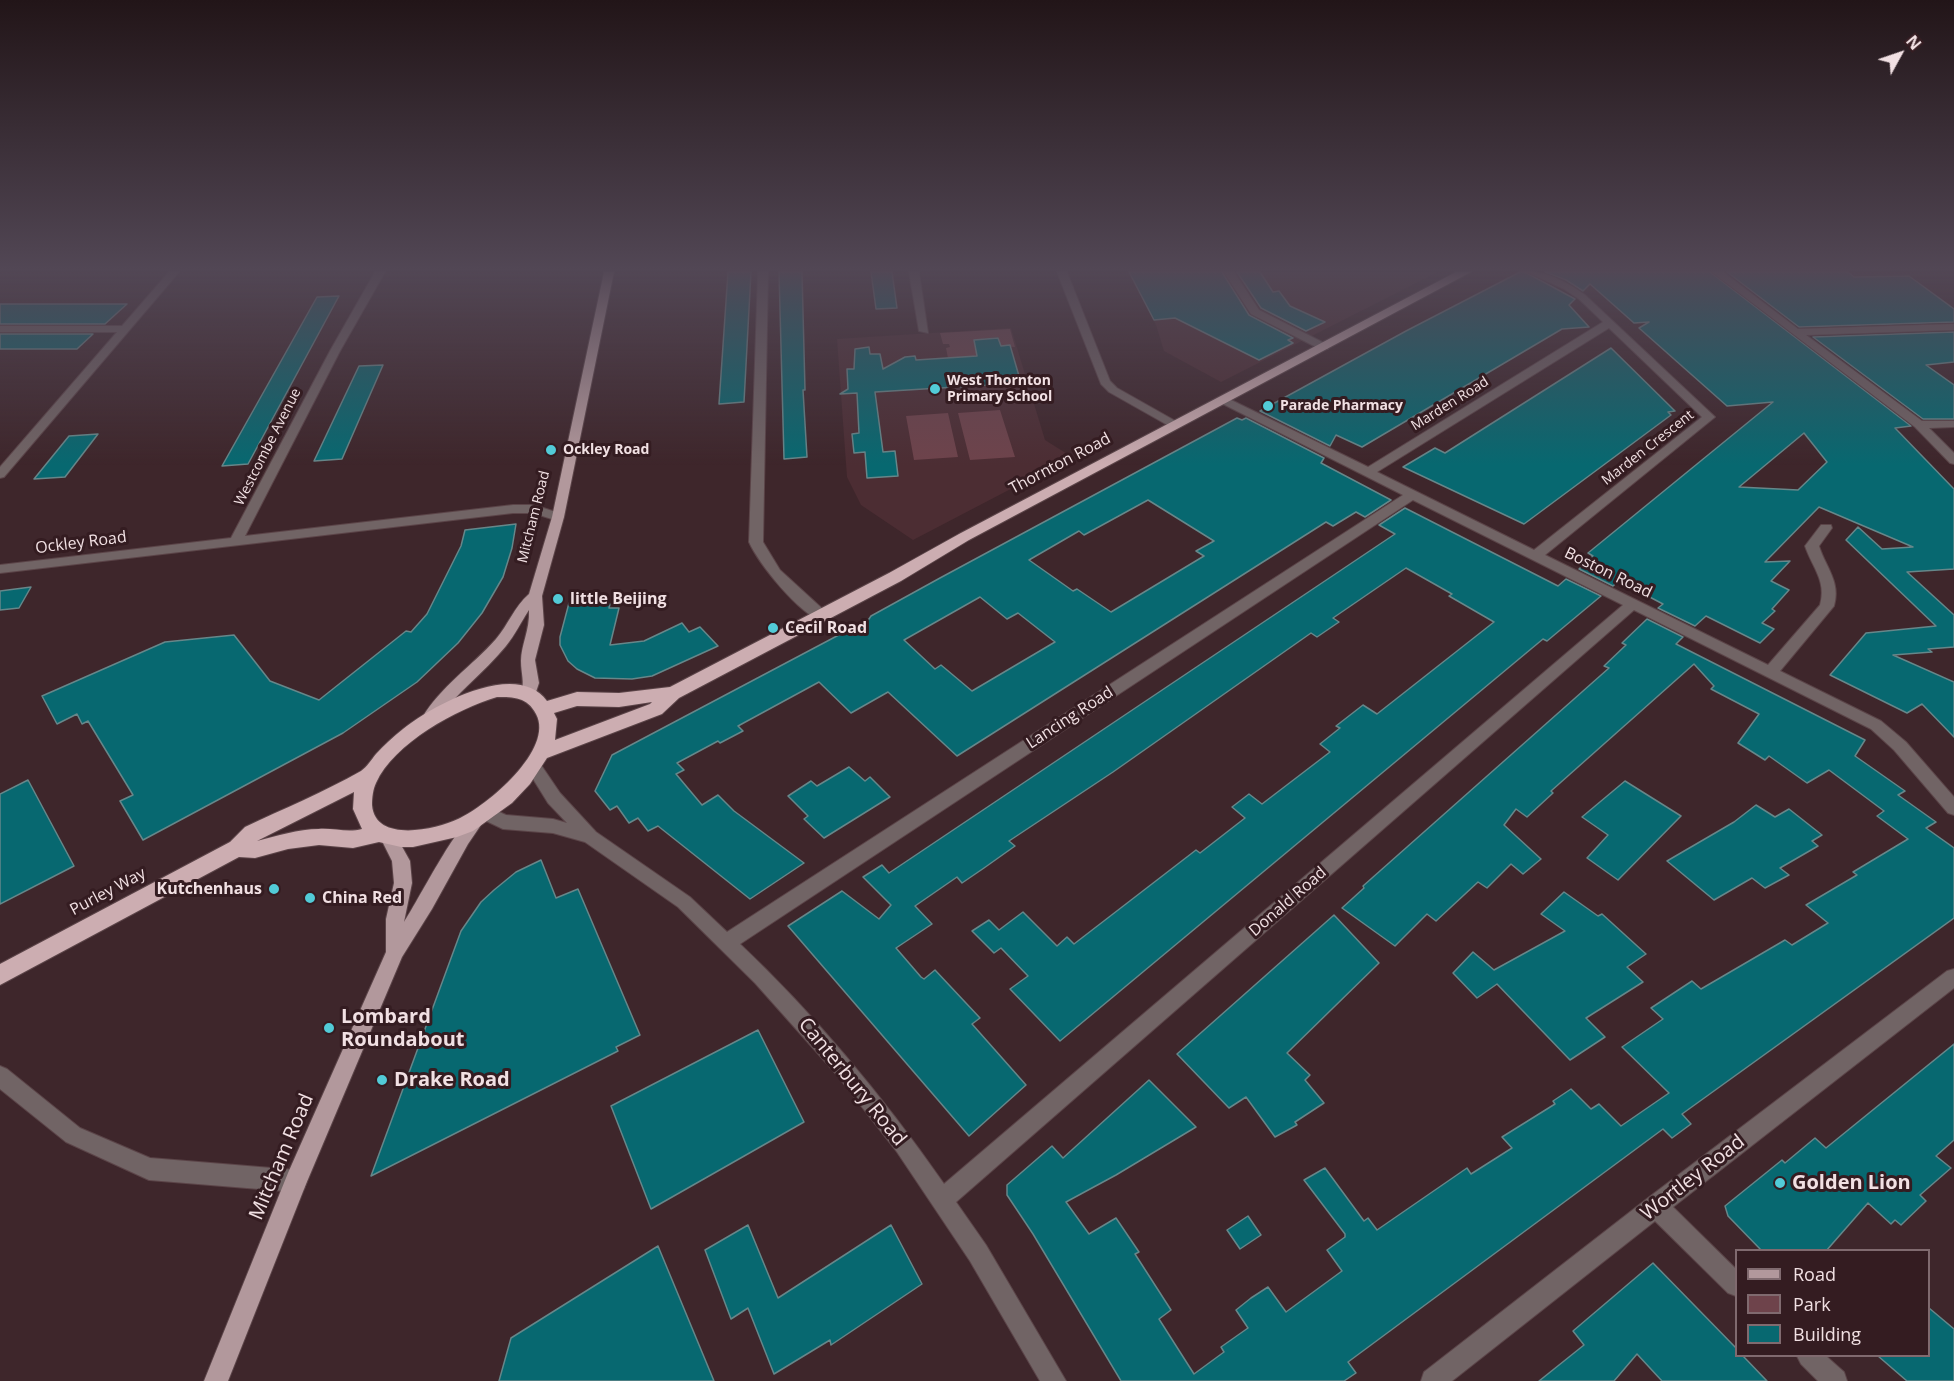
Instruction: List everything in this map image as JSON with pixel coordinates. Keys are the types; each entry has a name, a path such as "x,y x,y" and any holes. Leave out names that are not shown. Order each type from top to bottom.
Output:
{"highway":[{"name":"Thornton Road","path":"536,760 656,709 673,693 822,616 964,537 1344,336"},
{"path":"497,691 529,694 544,709 549,723 549,737 536,760 510,793 481,817 456,830 435,834 384,837 368,824 362,808 364,791 370,776 390,752 430,718 460,701 497,691"},
{"name":"Thornton Road","path":"544,709 577,699 619,700 673,693"},
{"name":"Purley Way","path":"0,975 237,848 252,833 370,776"},
{"name":"Purley Way","path":"237,848 255,850 319,837 353,840 384,837"}],"main road":[{"name":"Mitcham Road","path":"529,694 532,682 528,660 537,625 535,596 558,517 596,336"},
{"name":"Mitcham Road","path":"430,718 441,700 501,643 523,606 535,596"},
{"name":"Mitcham Road","path":"216,1381 296,1181 395,952 426,904 462,838 481,817"},
{"name":"Mitcham Road","path":"384,837 401,861 403,883 395,919 395,952"}],"street":[{"path":"0,474 120,336"},
{"name":"Westcombe Avenue","path":"236,541 343,336"},
{"path":"761,336 756,542 760,553 770,567 822,616"},
{"path":"1088,336 1106,382 1113,390 1175,426"},
{"path":"1303,336 1324,347"},
{"name":"Marden Road","path":"1368,472 1587,336"},
{"name":"Marden Crescent","path":"1536,555 1708,417 1623,336"},
{"path":"1801,336 1919,425 1954,460"},
{"name":"Boston Road","path":"1223,400 1858,715 1890,735 1954,808"},
{"path":"1919,425 1954,424"},
{"name":"Lancing Road","path":"727,942 1413,494"},
{"name":"Ockley Road","path":"0,569 513,509 529,508 558,517"},
{"path":"1771,672 1827,606 1830,598 1828,580 1812,546 1826,528"},
{"name":"Donald Road","path":"942,1200 1634,603"},
{"name":"Canterbury Road","path":"536,760 554,798 590,837 684,902 727,942 801,1018 844,1068 904,1146 978,1253 1054,1381"},
{"name":"Canterbury Road","path":"481,817 502,822 553,826 590,837"},
{"name":"Wortley Road","path":"1433,1381 1954,977"},
{"path":"0,1076 73,1134 149,1169 296,1181"},
{"path":"1656,1206 1735,1283"},
{"path":"1810,1357 1835,1381"}],"shaded area":[{"name":"West Thornton Primary School","path":"877,336 1014,336 1045,440 1072,457 913,540 861,505 847,477 837,339"},
{"path":"1160,336 1311,336 1221,382 1164,351"}],"green space":[{"path":"941,336 1012,336 1015,347 1001,346 998,337 974,340 978,357 948,358 946,348 950,347 949,344 943,344"},
{"path":"1000,410 1015,457 970,460 958,413"},
{"path":"948,413 958,457 914,460 906,416"}],"building":[{"path":"0,336 90,336 77,349 0,349"},
{"path":"295,336 317,336 248,464 222,466"},
{"path":"724,336 748,336 744,402 719,404"},
{"path":"781,336 804,336 805,390 803,390 807,457 784,459"},
{"path":"1212,336 1293,338 1288,340 1293,343 1259,360"},
{"path":"1396,336 1549,336 1362,447 1336,435 1330,446 1260,411"},
{"path":"1649,336 1794,336 1911,426 1895,428 1954,489 1954,569 1907,572 1954,615 1954,647 1928,649 1932,652 1893,655 1954,682 1954,737 1922,704 1907,713 1830,675 1866,633 1936,626 1846,540 1858,527 1882,549 1913,547 1819,507 1765,562 1790,561 1771,581 1789,590 1772,609 1775,611 1762,623 1774,629 1760,643 1706,616 1695,626 1658,608 1663,604 1619,581 1613,586 1579,569 1593,556 1588,553 1773,402 1727,406","holes":["1804,433 1827,462 1798,490 1739,487"]},
{"path":"1954,336 1954,362 1926,365 1954,385 1954,419 1923,419 1813,337"},
{"path":"998,338 1001,346 1010,345 1021,383 875,392 883,452 895,451 898,476 867,478 865,452 854,453 852,434 859,433 857,393 840,394 848,389 847,369 854,369 855,349 869,347 870,354 880,354 883,369 905,357 915,356 916,360 977,356 974,340"},
{"path":"1611,348 1675,411 1668,412 1671,415 1524,524 1403,467 1435,448 1445,453"},
{"path":"383,365 342,459 314,461 359,366"},
{"path":"1237,418 1242,420 1246,418 1324,458 1321,463 1391,500 1365,517 1356,512 1333,526 1326,522 957,756 888,692 851,713 819,682 738,726 743,731 720,743 718,741 677,763 684,770 676,774 702,805 718,795 734,811 804,863 750,899 658,826 648,831 638,818 629,823 617,806 610,810 595,791 612,755 869,619 940,578","holes":["1148,500 1214,541 1196,551 1204,556 1111,612 1077,589 1073,591 1029,560 1079,531 1084,535","980,597 1007,619 1018,613 1055,642 972,691 941,665 935,669 904,640"]},
{"path":"98,434 65,477 34,479 69,436"},
{"path":"1405,508 1558,586 1566,579 1601,596 1547,641 1543,639 1060,1041 1010,989 1028,976 1001,948 994,953 972,931 989,920 999,930 1023,912 1057,946 1067,937 1074,944 1196,850 1200,853 1245,818 1232,807 1249,794 1262,804 1330,752 1320,744 1340,728 1336,726 1363,705 1377,714 1494,622 1449,596 1452,594 1406,568 1333,618 1339,622 1317,637 1311,633 1113,772 1009,841 1015,846 984,868 962,883 957,877 915,906 932,924 896,948 924,979 935,970 980,1018 972,1024 1026,1085 969,1136 788,926 842,891 879,919 891,905 863,877 882,865 889,873 1395,534 1379,525"},
{"path":"516,524 512,548 503,577 482,613 458,643 417,682 343,733 143,840 120,801 133,795 88,721 82,724 77,714 57,724 42,696 165,642 234,635 270,681 319,700 406,631 411,632 427,614 461,546 465,530"},
{"path":"31,587 19,608 0,610 0,591"},
{"path":"602,600 601,605 610,604 609,608 619,608 610,645 644,641 682,623 689,632 700,627 718,646 652,676 632,679 595,678 577,669 568,661 560,645 560,637 569,603"},
{"path":"1647,619 1683,637 1676,644 1865,740 1855,756 1905,791 1898,795 1936,822 1926,828 1954,848 1954,918 1682,1114 1691,1124 1672,1138 1663,1129 1348,1362 1356,1373 1344,1381 1121,1381 1007,1195 1007,1185 1052,1146 1063,1158 1149,1080 1196,1127 1066,1202 1089,1234 1116,1218 1139,1252 1135,1254 1171,1310 1159,1319 1194,1374 1224,1352 1221,1347 1248,1328 1236,1310 1251,1298 1268,1287 1286,1312 1342,1271 1327,1250 1345,1237 1345,1234 1304,1180 1325,1168 1364,1221 1368,1218 1377,1230 1467,1168 1471,1174 1512,1148 1502,1137 1555,1104 1553,1101 1571,1089 1591,1109 1599,1104 1621,1126 1669,1093 1622,1047 1663,1019 1651,1008 1692,981 1701,989 1785,940 1792,945 1828,923 1806,905 1857,875 1853,872 1908,839 1877,816 1884,811 1829,770 1807,783 1769,756 1765,760 1738,743 1759,714 1711,689 1714,686 1694,664 1551,791 1553,793 1527,817 1516,809 1504,825 1541,859 1523,874 1511,864 1487,888 1478,882 1436,921 1427,914 1395,946 1342,908 1364,888 1363,886 1609,668 1604,666 1626,645 1622,643"},
{"path":"849,767 865,781 870,777 890,797 824,838 804,819 808,816 788,796 811,781 817,786"},
{"path":"28,780 74,866 0,904 0,794"},
{"path":"1625,781 1681,816 1618,880 1587,858 1608,835 1582,817"},
{"path":"1756,805 1775,817 1789,809 1822,835 1812,841 1818,846 1780,868 1789,875 1765,888 1752,878 1714,900 1667,861 1734,822"},
{"path":"541,860 556,898 578,889 640,1035 616,1047 618,1051 371,1176 461,931 481,902 494,890 516,872"},
{"path":"1564,892 1598,916 1602,914 1646,954 1627,967 1643,982 1586,1018 1605,1037 1570,1060 1497,984 1477,998 1453,973 1473,952 1494,970 1565,931 1541,914"},
{"path":"1334,915 1379,963 1287,1053 1310,1075 1305,1080 1324,1103 1295,1122 1297,1125 1275,1137 1246,1097 1229,1108 1177,1054"},
{"path":"758,1030 804,1122 651,1209 611,1106"},
{"path":"1954,1044 1954,1140 1936,1156 1951,1168 1920,1195 1926,1201 1901,1225 1895,1220 1891,1224 1868,1203 1828,1249 1760,1249 1728,1216 1725,1206 1782,1160 1785,1163 1815,1138 1826,1148"},
{"path":"1248,1216 1261,1235 1240,1249 1227,1230"},
{"path":"748,1225 778,1298 891,1225 922,1284 831,1345 830,1340 774,1374 748,1308 731,1319 705,1250"},
{"path":"658,1246 714,1381 499,1381 511,1338"},
{"path":"1653,1263 1735,1347 1735,1357 1744,1357 1767,1381 1662,1381 1637,1354 1614,1381 1539,1381 1584,1345 1573,1331"},
{"path":"1930,1309 1954,1329 1954,1381 1907,1381 1879,1357 1930,1357"}],"place":[{"name":"West Thornton Primary School","path":"935,389"},
{"name":"Parade Pharmacy","path":"1268,406"},
{"name":"Ockley Road","path":"551,450"},
{"name":"little Beijing","path":"558,599"},
{"name":"Cecil Road","path":"773,628"},
{"name":"Kutchenhaus","path":"274,889"},
{"name":"China Red","path":"310,898"},
{"name":"Lombard Roundabout","path":"329,1028"},
{"name":"Drake Road","path":"382,1080"},
{"name":"Golden Lion","path":"1780,1183"}]}
